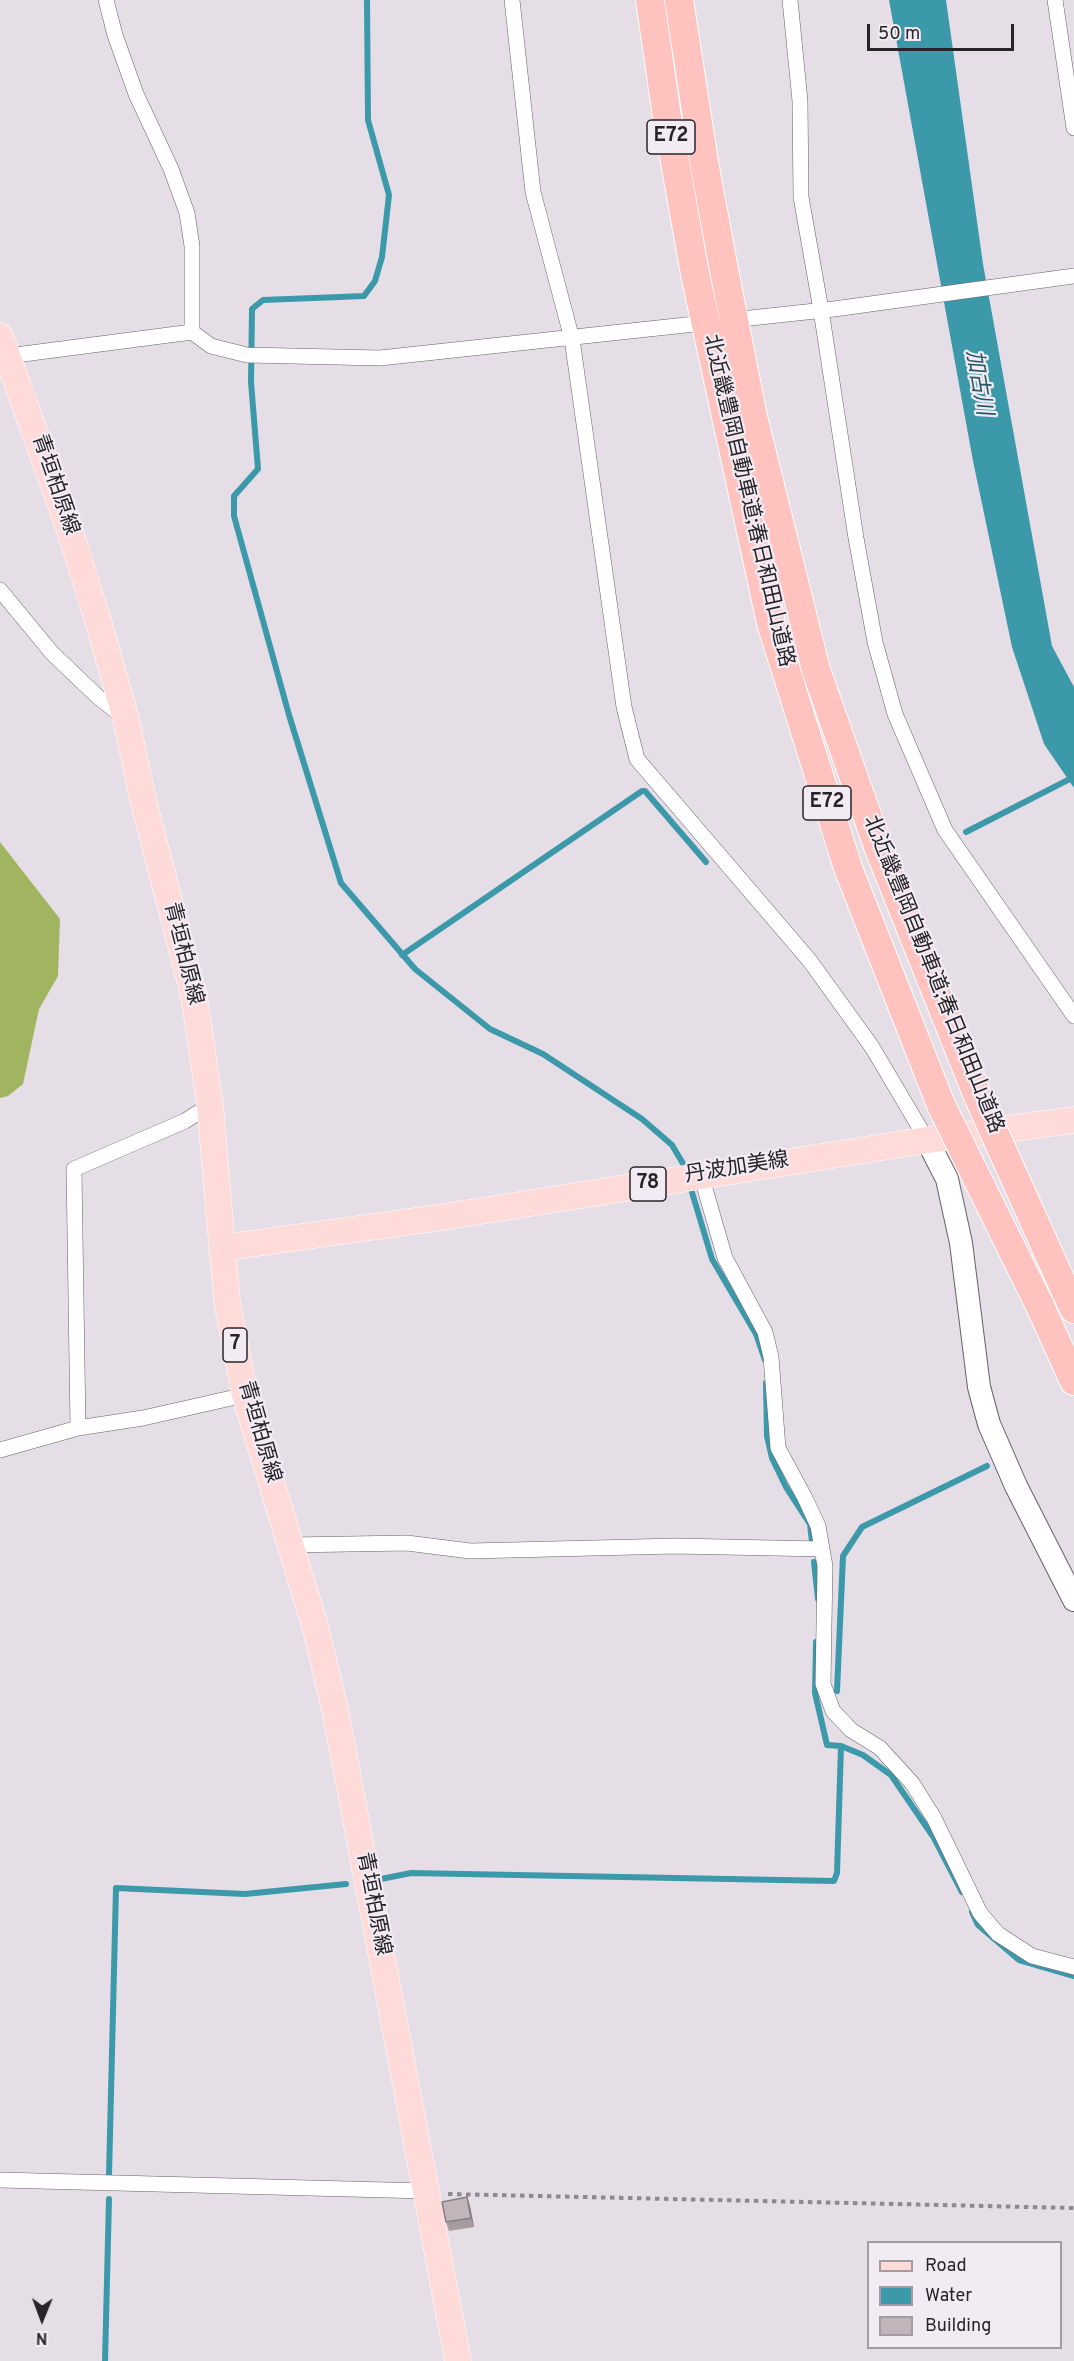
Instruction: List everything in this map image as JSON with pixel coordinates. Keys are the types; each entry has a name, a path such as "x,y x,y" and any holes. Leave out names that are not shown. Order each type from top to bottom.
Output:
{"highway":[{"name":"北近畿豊岡自動車道;春日和田山道路","path":"650,0 667,117 695,274 771,623 848,868 941,1105 1039,1304 1074,1381"},
{"name":"北近畿豊岡自動車道;春日和田山道路","path":"680,0 704,162 753,417 816,670 879,849 968,1072 1070,1300"}],"main road":[{"name":"青垣柏原線","path":"4,346 67,522 126,719 143,800 194,996 210,1105 227,1302 245,1395 315,1626 335,1709 458,2361"},
{"name":"丹波加美線","path":"222,1248 427,1220 927,1140 1074,1120"}],"street":[{"path":"106,0 115,35 136,94 171,169 187,213 192,246 192,333"},
{"path":"512,0 533,192 572,339 624,707 637,759 810,961 872,1047 927,1140 947,1179 961,1243 979,1387 989,1424 1016,1486 1074,1600"},
{"path":"790,0 800,101 801,197 827,309 856,538 873,631 895,714 945,830 1074,1017"},
{"path":"1055,0 1074,128"},
{"path":"4,346 192,333 211,346 247,355 380,358 572,339 827,309 1074,276"},
{"path":"0,590 52,653 98,697 126,719"},
{"path":"78,1428 74,1169 185,1121 210,1105"},
{"path":"701,1175 724,1258 765,1332 771,1357 778,1448 818,1526 825,1566 823,1684 833,1711 851,1730 880,1748 912,1783 934,1818 980,1912 998,1934 1032,1956 1074,1967"},
{"path":"0,1450 78,1428 143,1418 245,1395"},
{"path":"291,1545 407,1543 470,1551 676,1546 822,1550"},
{"path":"0,2180 426,2192"}],"path":[{"path":"426,2192 1074,2208"}],"green space":[{"path":"0,842 60,919 58,976 39,1009 23,1084 8,1096 0,1098"}],"water":[{"name":"加古川","path":"889,0 946,0 983,264 1052,646 1074,687 1074,788 1044,744 1012,647 973,461"}],"building":[{"path":"467,2197 471,2218 446,2222 442,2202"}],"waterway":[{"path":"367,0 368,120 389,195 382,257 375,281 364,296 263,300 252,309 251,382 258,469 234,496 234,516 289,715 341,883 415,969 490,1029 543,1054 642,1119 672,1145 685,1167"},
{"path":"966,832 1074,777"},
{"path":"402,955 642,791 645,791 706,862"},
{"path":"691,1189 712,1259 756,1334 765,1360"},
{"path":"766,1383 767,1436 772,1458 786,1487 810,1524 812,1542"},
{"path":"837,1691 843,1556 862,1527 987,1466"},
{"path":"814,1562 818,1599"},
{"path":"816,1642 815,1693 827,1745 841,1746 863,1755 891,1775 934,1838 962,1892"},
{"path":"381,1879 411,1873 834,1881 837,1873 841,1746"},
{"path":"109,2175 116,1888 245,1894 346,1884"},
{"path":"972,1912 978,1925 1019,1960 1074,1976"},
{"path":"105,2361 109,2199"}]}
